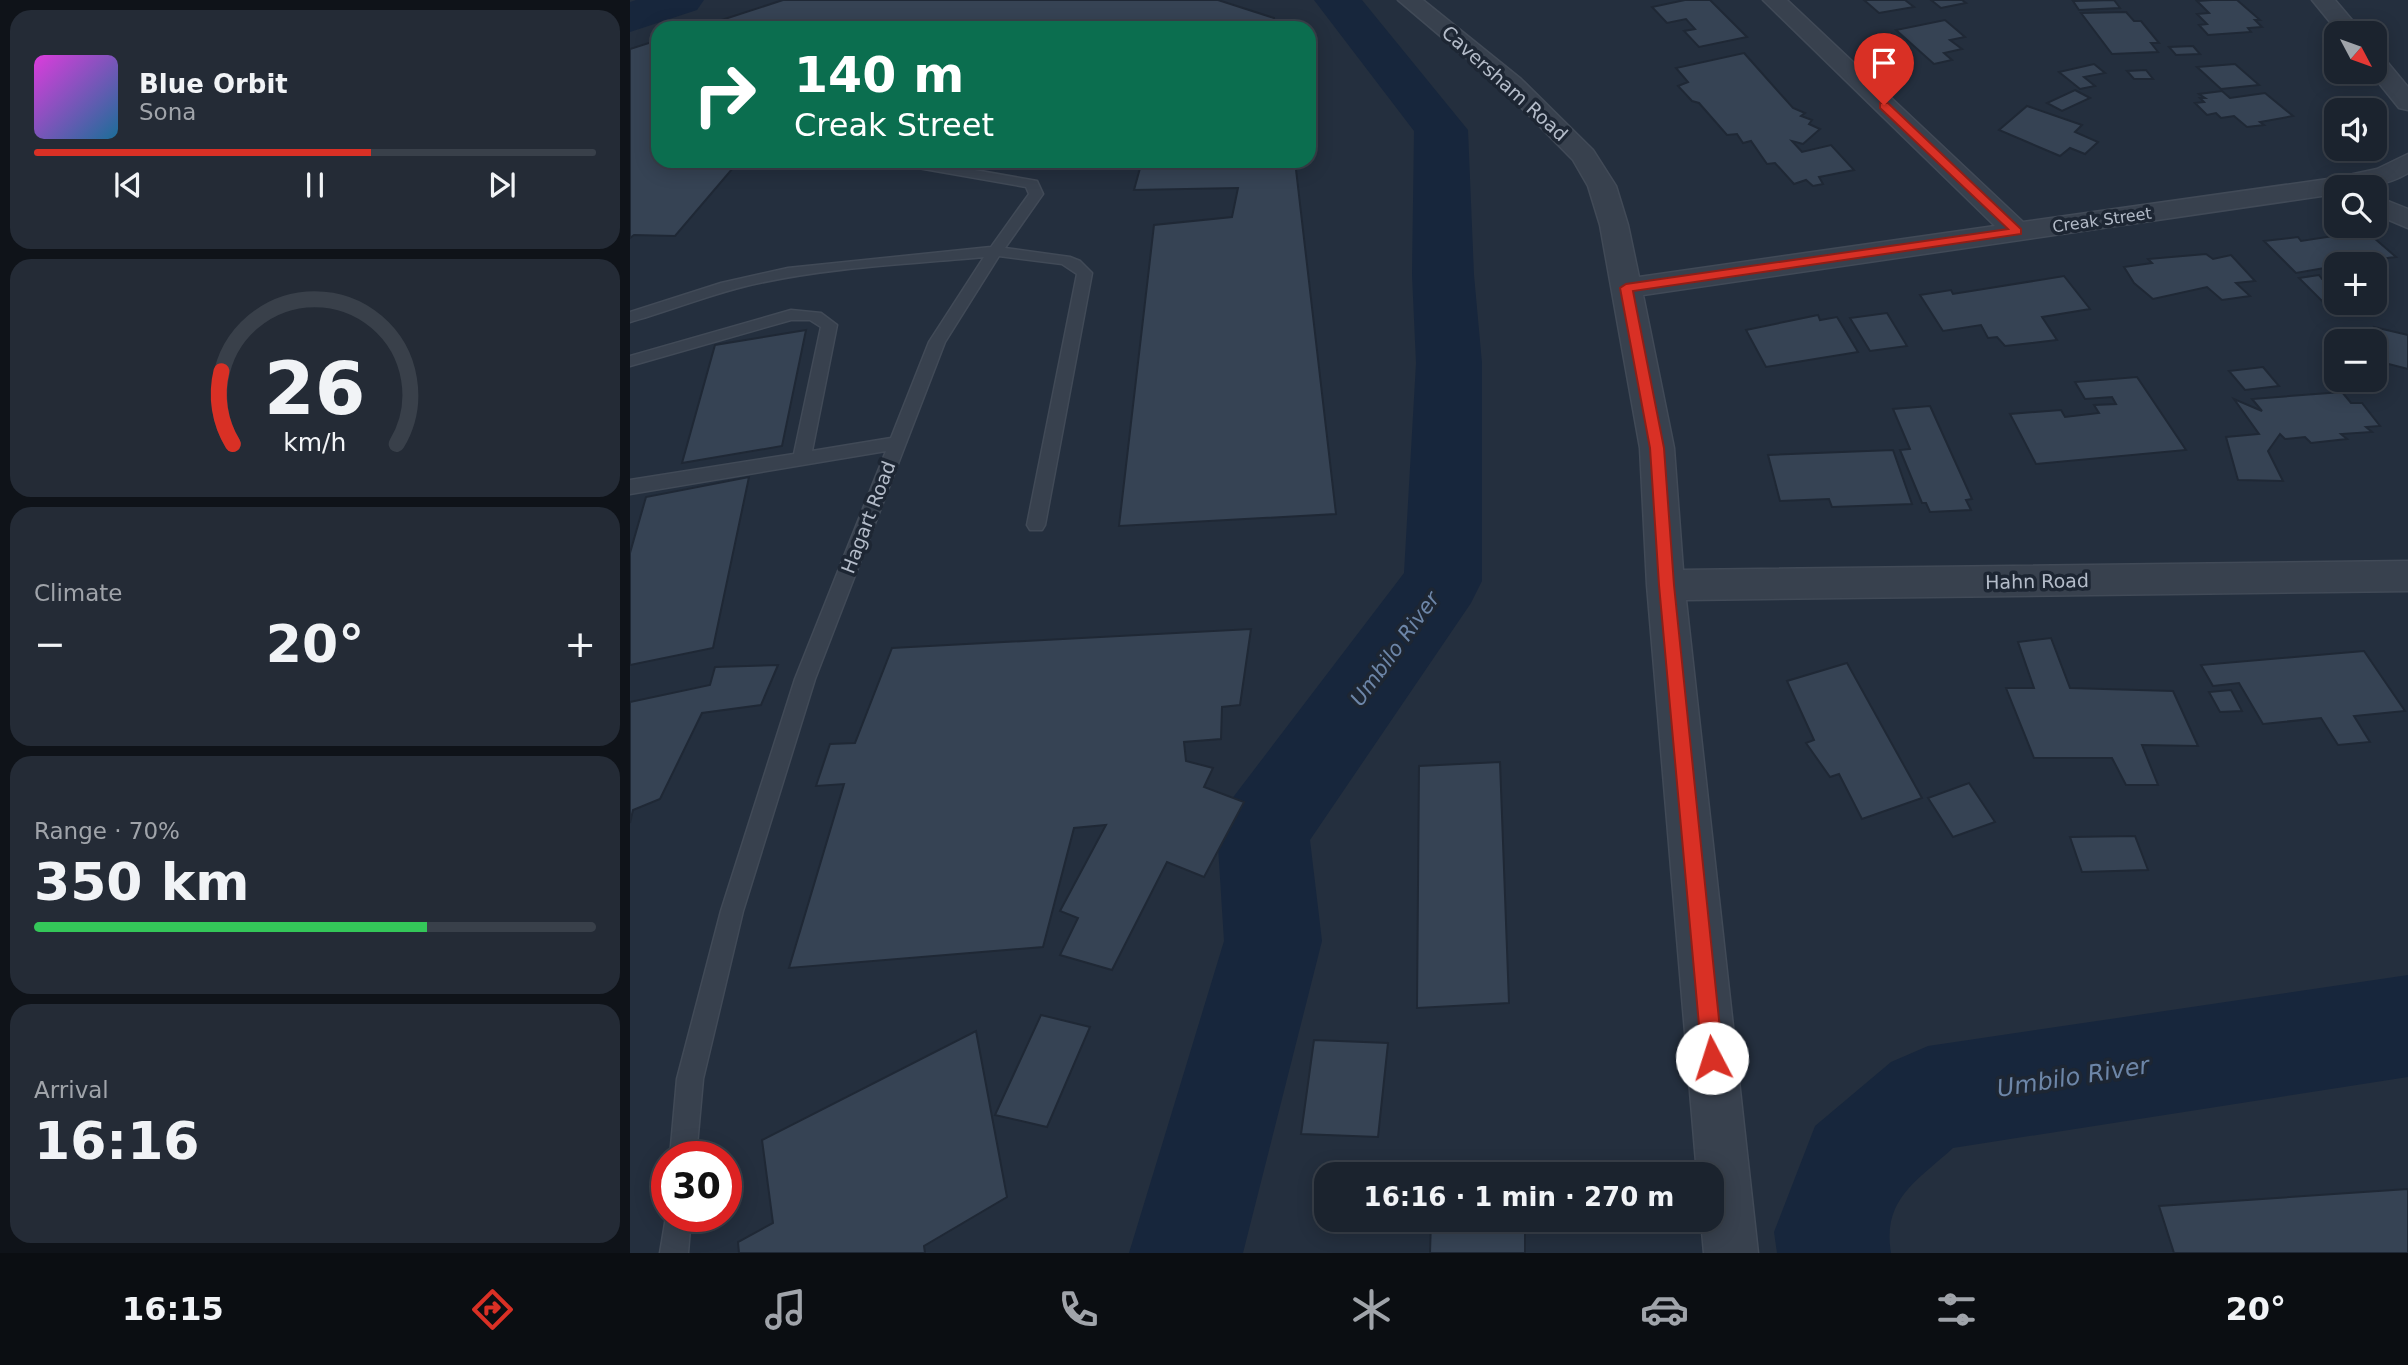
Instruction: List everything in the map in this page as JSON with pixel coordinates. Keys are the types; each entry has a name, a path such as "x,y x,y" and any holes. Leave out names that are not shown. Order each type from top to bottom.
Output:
{"street":[{"name":"Caversham Road","path":"1409,0 1512,84 1584,156 1602,186 1614,225 1657,448 1666,585 1731,1253"},
{"path":"1774,0 2017,232"},
{"path":"2323,0 2341,21"},
{"path":"2387,77 2408,103"},
{"name":"Creak Street","path":"2386,175 2408,162"},
{"name":"Creak Street","path":"1626,288 2324,189"},
{"path":"2387,209 2408,219"},
{"name":"Hahn Road","path":"1666,585 2408,576"}],"lane":[{"name":"Hagart Road","path":"684,1141 690,1079 732,911 805,679 937,342 995,251 1036,194 1032,184 941,168"},
{"path":"630,317 684,298 761,278 831,267 995,251 1065,260 1075,264 1085,273 1036,525"},
{"path":"630,361 791,315 807,314 819,317 829,325 802,458"},
{"path":"630,487 897,443"},
{"path":"674,1253 676,1232"}],"building":[{"path":"783,0 1218,0 1274,18 1274,21 718,21"},
{"path":"1685,0 1710,0 1747,37 1699,47 1684,31 1695,29 1686,19 1667,23 1652,7"},
{"path":"1864,0 1905,0 1914,7 1879,13"},
{"path":"1931,0 1962,0 1966,3 1941,8"},
{"path":"2114,0 2120,8 2079,10 2073,1"},
{"path":"2237,0 2260,20 2255,20 2262,27 2248,28 2251,32 2208,35 2199,25 2207,24 2197,14 2209,13 2197,1"},
{"path":"2126,12 2134,21 2141,21 2159,43 2151,43 2158,52 2112,54 2081,13"},
{"path":"1945,20 1965,37 1950,40 1962,49 1944,53 1952,60 1934,64 1896,30"},
{"path":"651,42 651,168 733,168 675,236 634,235 630,238 630,49"},
{"path":"2193,46 2200,54 2176,55 2169,47"},
{"path":"1744,53 1793,108 1805,113 1801,116 1812,120 1809,124 1820,129 1803,144 1792,141 1802,152 1831,145 1854,170 1819,177 1823,184 1813,186 1806,180 1794,184 1775,163 1767,164 1751,141 1743,143 1737,134 1727,135 1699,103 1692,101 1678,86 1688,82 1676,68"},
{"path":"2094,64 2105,73 2084,77 2095,86 2080,89 2059,72"},
{"path":"2235,64 2259,85 2221,89 2197,67"},
{"path":"2146,70 2153,79 2134,79 2127,71"},
{"path":"2075,90 2090,98 2062,111 2047,103"},
{"path":"2222,91 2230,98 2265,93 2293,116 2247,127 2234,116 2221,118 2216,113 2207,115 2195,103 2204,102 2200,98 2205,98 2199,94"},
{"path":"2027,106 2082,125 2075,132 2098,142 2085,154 2070,148 2060,156 1999,130"},
{"path":"1140,168 1296,168 1336,514 1119,526 1154,225 1232,217 1238,188 1134,190"},
{"path":"2298,237 2301,241 2324,237 2374,238 2396,257 2387,258 2387,252 2324,252 2324,268 2296,273 2264,241"},
{"path":"2206,254 2213,259 2231,255 2255,281 2236,283 2250,296 2222,300 2207,287 2153,299 2134,283 2124,267 2152,263 2148,259"},
{"path":"2319,275 2324,279 2324,303 2299,278"},
{"path":"2064,276 2090,309 2042,317 2057,340 2005,346 1997,337 1988,338 1981,325 1943,331 1920,295 1951,290 1953,294"},
{"path":"1887,313 1907,346 1870,351 1850,318"},
{"path":"1818,315 1820,320 1837,317 1858,352 1766,367 1746,330"},
{"path":"806,330 782,446 682,463 715,345"},
{"path":"2387,330 2408,335 2408,369 2387,364"},
{"path":"2263,367 2279,386 2245,390 2229,371"},
{"path":"2137,377 2186,450 2036,464 2010,414 2061,410 2065,417 2099,413 2094,405 2116,404 2112,397 2085,399 2075,382"},
{"path":"2342,392 2351,403 2362,403 2380,426 2366,427 2372,432 2341,434 2347,439 2311,443 2305,437 2285,439 2280,434 2268,451 2283,481 2238,480 2226,437 2259,434 2234,399 2262,411 2252,399"},
{"path":"1930,406 1972,499 1966,500 1971,510 1930,512 1926,503 1922,503 1900,450 1910,449 1893,409"},
{"path":"1893,450 1912,504 1832,507 1829,499 1780,501 1768,455"},
{"path":"749,477 713,648 630,665 630,553 646,497"},
{"path":"1251,629 1240,705 1222,707 1221,739 1184,742 1186,761 1213,768 1204,787 1244,802 1204,877 1167,862 1112,970 1060,955 1078,918 1060,911 1106,825 1074,828 1043,947 789,968 844,784 816,786 830,744 855,743 892,648"},
{"path":"2051,638 2070,688 2173,691 2198,746 2142,745 2158,785 2126,785 2112,758 2034,758 2006,688 2034,688 2018,642"},
{"path":"2364,651 2405,711 2354,716 2370,742 2338,745 2321,718 2263,724 2239,683 2213,686 2201,665"},
{"path":"1847,663 1922,798 1862,819 1839,774 1830,777 1806,743 1814,740 1787,681"},
{"path":"778,665 761,705 702,713 660,799 633,810 630,823 630,702 710,685 715,667"},
{"path":"2231,690 2242,711 2220,712 2209,692"},
{"path":"1500,762 1509,1003 1417,1008 1419,766"},
{"path":"1969,783 1995,822 1953,837 1928,798"},
{"path":"2135,836 2148,870 2082,872 2070,837"},
{"path":"1041,1015 1090,1027 1047,1127 995,1115"},
{"path":"976,1031 1007,1197 924,1246 925,1253 739,1253 738,1242 773,1223 762,1140"},
{"path":"1314,1040 1388,1043 1378,1137 1301,1134"},
{"path":"2408,1189 2408,1253 2174,1253 2159,1206"},
{"path":"1431,1232 1525,1232 1525,1253 1430,1253"}],"waterway":[{"name":"Umbilo River","path":"630,18 681,0"},
{"name":"Umbilo River","path":"1186,1253 1273,941 1263,831 1443,581 1449,363 1443,275 1441,130 1337,0"},
{"name":"Umbilo River","path":"1834,1253 1831,1232 1854,1165 1928,1099 2408,1026"}],"route":[{"path":"1712,1058 1666,585 1657,448 1626,288 2017,232 1884,105"}]}
